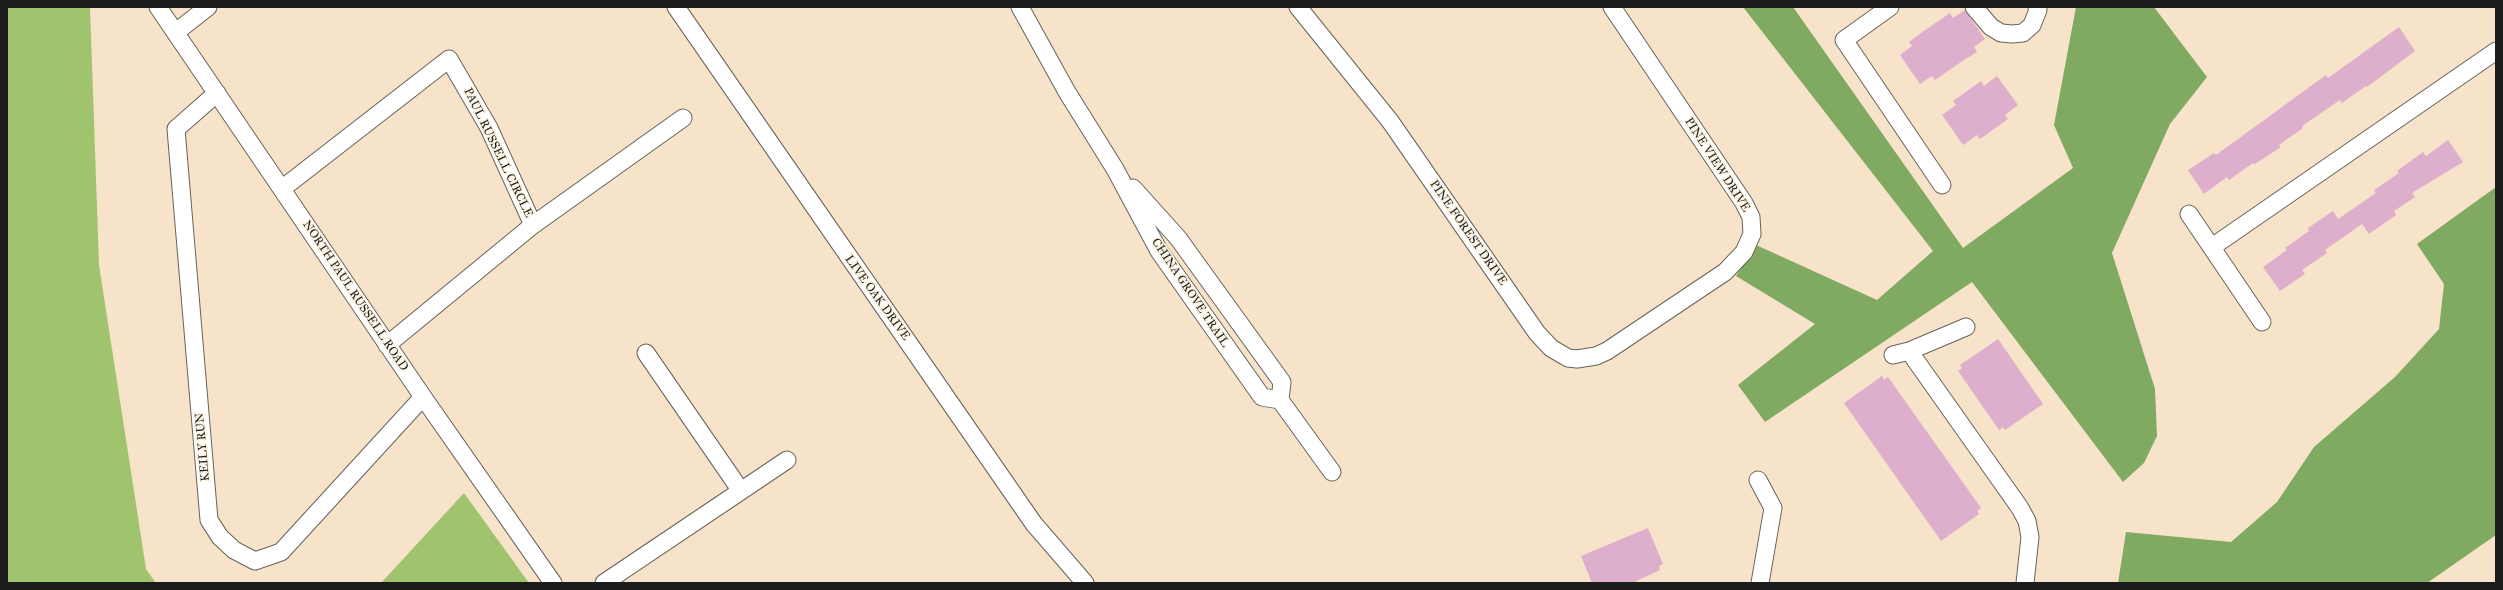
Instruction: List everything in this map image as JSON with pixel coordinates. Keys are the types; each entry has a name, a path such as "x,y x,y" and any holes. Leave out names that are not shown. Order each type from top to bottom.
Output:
{"street":[{"name":"NORTH PAUL RUSSELL ROAD","path":"158,7 283,188 387,345 553,583"},
{"path":"176,32 208,7"},
{"name":"LIVE OAK DRIVE","path":"676,7 1034,524 1085,583"},
{"name":"CHINA GROVE TRAIL","path":"1020,7 1067,92 1115,169 1159,251 1262,397 1280,400 1282,382 1178,238 1115,169"},
{"name":"PINE FOREST DRIVE","path":"1298,7 1390,121 1537,332 1551,348 1573,359 1596,356 1673,307"},
{"name":"PINE VIEW DRIVE","path":"1612,7 1744,202 1750,217 1752,234 1744,252 1725,272 1673,307"},
{"path":"1890,7 1844,40 1942,185"},
{"path":"1974,7 1991,27 2002,33 2012,34 2023,33 2032,25 2038,10 2037,7"},
{"path":"2212,247 2496,51"},
{"name":"PAUL RUSSELL CIRCLE","path":"283,188 449,59 489,128 533,225 387,345"},
{"name":"KEILY RUN","path":"217,92 176,129 209,520 220,537 234,550 255,561 281,552 423,397"},
{"path":"533,225 683,118"},
{"path":"2189,214 2262,322"},
{"path":"1966,327 1901,353 2020,508 2027,521 2030,537 2025,583"},
{"path":"646,353 741,491"},
{"path":"1280,400 1332,472"},
{"path":"604,583 787,460"},
{"path":"1758,480 1773,508 1760,583"}],"green space":[{"path":"7,7 90,7 99,265 146,569 156,583 7,583"},
{"path":"1743,7 1793,7 1963,248 2073,168 2054,125 2076,7 2154,7 2207,77 2170,124 2112,253 2155,389 2157,436 2144,463 2123,482 1972,282 1765,422 1738,385 1815,324 1736,276 1756,245 1877,300 1933,251"},
{"path":"2496,187 2496,535 2427,583 2118,583 2126,532 2231,542 2277,502 2314,447 2395,377 2439,329 2444,284 2417,244"},
{"path":"464,493 529,583 381,583"}],"building":[{"path":"1965,10 1985,39 1974,47 1977,52 1935,80 1932,76 1920,84 1900,55 1912,46 1909,42 1921,33 1950,13 1953,18"},
{"path":"2399,27 2415,51 2367,87 2366,86 2342,103 2340,100 2302,126 2303,128 2279,145 2281,147 2255,164 2253,163 2229,180 2227,177 2204,194 2188,170 2214,153 2216,155 2326,75 2328,78"},
{"path":"1997,76 2018,105 2005,115 2008,119 1980,139 1977,135 1963,145 1942,115 1956,105 1953,101 1981,81 1984,86"},
{"path":"2448,140 2463,162 2412,193 2415,197 2394,211 2396,215 2369,234 2362,224 2325,250 2327,253 2302,270 2305,274 2280,291 2263,267 2287,250 2285,248 2309,231 2308,228 2333,211 2338,219 2376,193 2374,190 2399,173 2397,171 2423,152 2426,156"},
{"path":"1998,339 2043,404 2005,430 2003,427 1999,430 1958,371 1962,368 1960,365"},
{"path":"1882,376 1884,380 1888,377 1981,508 1977,511 1979,514 1941,541 1844,403"},
{"path":"1648,528 1663,564 1659,566 1660,570 1632,583 1592,583 1581,556"}]}
